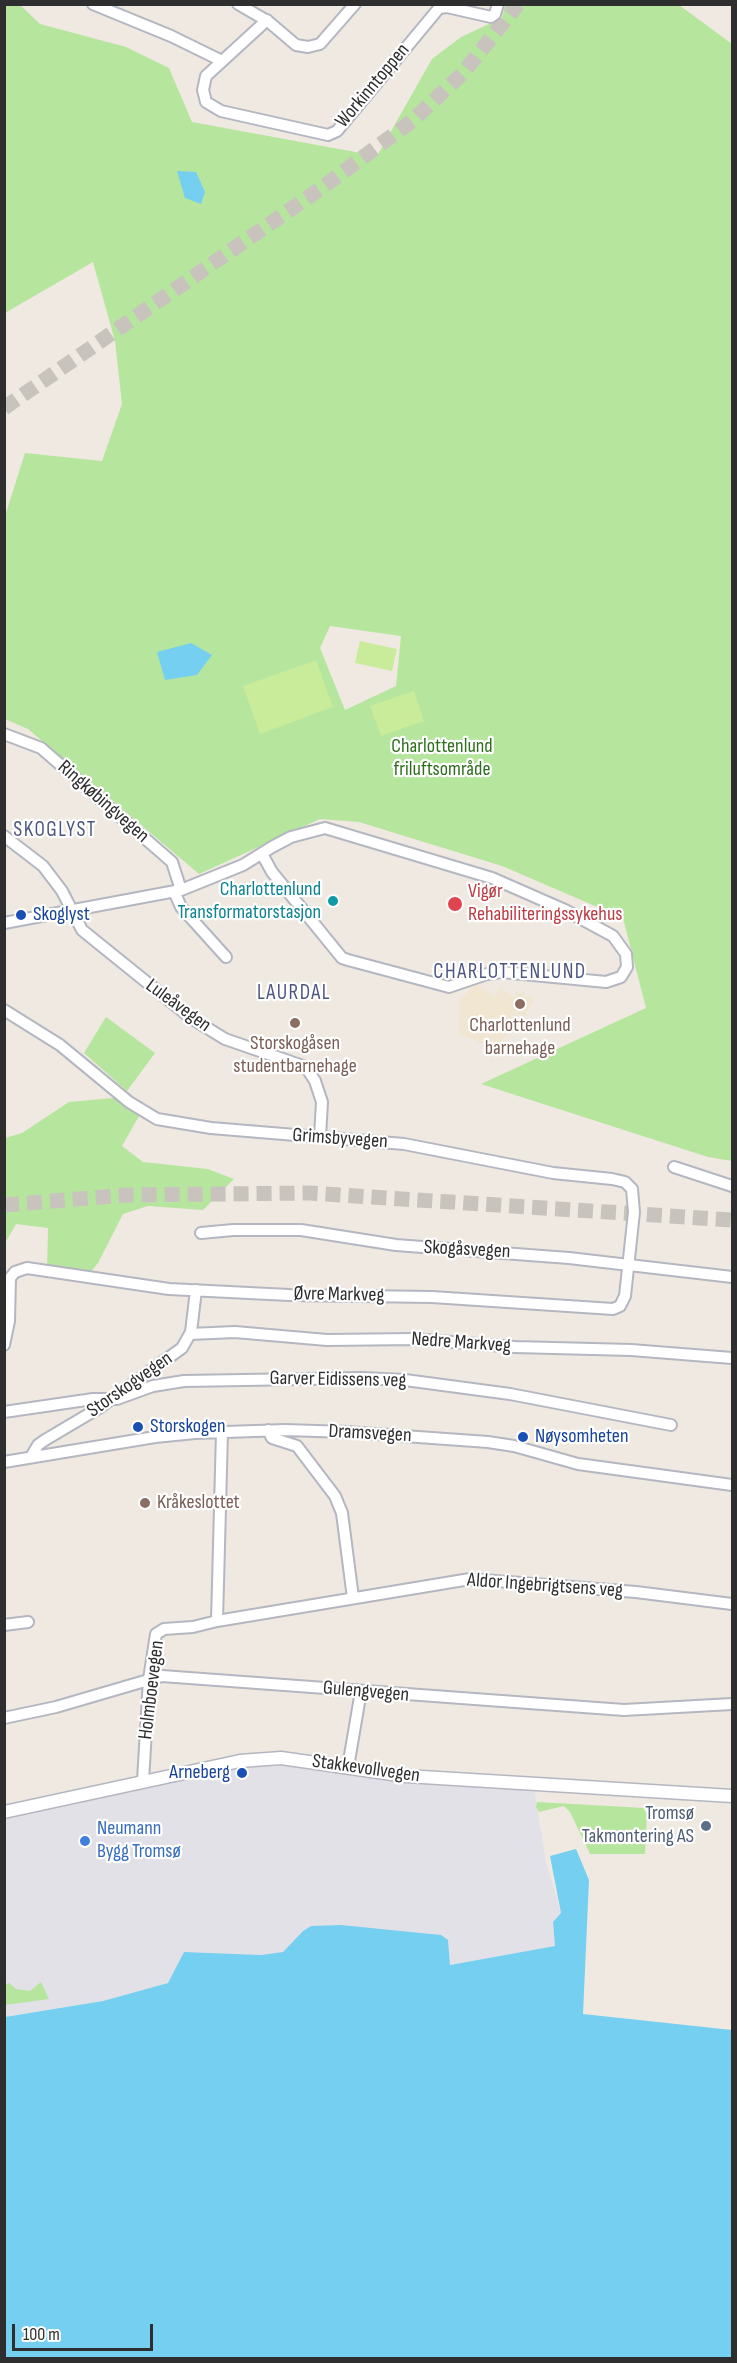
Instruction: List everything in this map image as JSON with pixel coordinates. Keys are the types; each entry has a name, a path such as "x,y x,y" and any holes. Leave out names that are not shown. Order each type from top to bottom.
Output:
{"street":[{"path":"93,4 171,36 220,60"},
{"path":"238,4 267,20 296,45 308,47 320,44 355,4"},
{"name":"Workinntoppen","path":"267,20 220,60 203,83 206,102 213,108 331,135 438,8 447,7 491,17 495,14 498,4"},
{"name":"Ringkøbingvegen","path":"4,734 41,748 172,862 181,907 226,957"},
{"path":"4,923 178,890 220,876 262,854 305,832 325,828 492,879 566,910 613,936 624,949 628,962 621,977 606,982 510,972 488,974 450,987 342,958 272,872 262,854"},
{"name":"Luleåvegen","path":"4,836 43,866 62,891 82,930 191,1018 225,1039 306,1067 315,1081 322,1102 320,1137"},
{"name":"Grimsbyvegen","path":"4,1010 60,1045 129,1102 158,1119 188,1126 404,1144 553,1173 625,1182 632,1189 633,1197 628,1263"},
{"path":"674,1167 732,1186"},
{"name":"Skogåsvegen","path":"201,1233 232,1230 300,1230 396,1245 628,1263 732,1277"},
{"name":"Øvre Markveg","path":"4,1345 9,1321 9,1282 15,1272 36,1269 156,1288 432,1297 614,1309 623,1302 628,1263"},
{"path":"190,1334 196,1290"},
{"name":"Nedre Markveg","path":"190,1334 235,1332 327,1340 421,1340 524,1348 642,1350 732,1358"},
{"name":"Storskogvegen","path":"31,1457 38,1445 45,1440 170,1359 182,1348 190,1334"},
{"name":"Garver Eidissens veg","path":"4,1412 93,1399 110,1399 153,1386 184,1381 385,1379 519,1395 671,1425"},
{"path":"268,1430 272,1438 297,1446 335,1496 342,1513 352,1598"},
{"name":"Dramsvegen","path":"4,1462 155,1437 268,1430 348,1432 477,1440 514,1446 578,1464 732,1485"},
{"path":"217,1622 222,1432"},
{"name":"Aldor Ingebrigtsens veg","path":"217,1622 458,1580 491,1579 636,1592 732,1604"},
{"path":"4,1625 28,1622"},
{"name":"Holmboevegen","path":"143,1781 149,1679 158,1632 217,1622"},
{"name":"Gulengvegen","path":"4,1718 75,1702 149,1679 176,1677 624,1710 732,1704"},
{"path":"348,1767 361,1691"},
{"name":"Stakkevollvegen","path":"4,1812 254,1759 281,1758 454,1780 732,1796"}],"shaded area":[{"path":"478,985 495,997 500,988 514,997 518,991 534,999 525,1017 517,1013 516,1019 509,1019 501,1051 459,1034 460,1000"},
{"path":"282,1755 387,1772 550,1782 601,1781 653,1786 534,1788 546,1862 561,1913 553,1922 556,1946 450,1965 448,1941 441,1935 341,1925 311,1926 283,1952 261,1955 184,1952 168,1983 103,2001 5,2017 5,1815"}],"green space":[{"name":"Charlottenlund friluftsområde","path":"5,5 20,5 40,24 126,47 169,68 192,122 377,156 432,59 461,37 502,18 505,5 679,5 732,44 732,1161 708,1157 481,1084 646,1008 623,918 502,866 359,822 320,819 199,874 28,729 5,719 5,516 25,453 102,461 122,404 115,341 93,262 5,313","holes":["330,626 401,636 396,686 345,710 320,648"]},
{"path":"360,641 397,649 392,671 355,663"},
{"path":"316,660 333,707 260,734 243,686"},
{"path":"414,691 424,721 381,736 370,706"},
{"path":"106,1017 155,1053 127,1091 84,1053"},
{"path":"124,1097 139,1116 122,1146 143,1162 208,1169 234,1179 203,1210 148,1206 123,1214 98,1263 88,1275 47,1272 48,1228 16,1224 5,1243 5,1138 22,1133 69,1102"},
{"path":"537,1802 644,1808 647,1812 645,1854 590,1854 570,1812 564,1806 539,1812 536,1807"},
{"path":"41,1982 49,1999 5,2005 5,1985 9,1983 16,1989 30,1991"}],"water":[{"path":"177,171 196,172 205,192 201,204 185,198"},
{"path":"191,643 212,655 197,675 165,680 157,652"},
{"path":"576,1849 589,1880 583,2014 732,2030 732,2358 5,2358 5,2017 103,2001 168,1983 184,1952 261,1955 283,1952 311,1926 341,1925 441,1935 448,1940 450,1965 555,1946 553,1922 561,1913 550,1856"}],"tunnel":[{"path":"4,408 320,189 412,121 463,73 518,4"},
{"path":"4,1205 126,1195 309,1193 732,1220"}],"place":[{"name":"Charlottenlund Transformatorstasjon","path":"333,901"},
{"name":"Vigør Rehabiliteringssykehus","path":"455,904"},
{"name":"Skoglyst","path":"21,915"},
{"name":"Charlottenlund barnehage","path":"520,1004"},
{"name":"Storskogåsen studentbarnehage","path":"295,1023"},
{"name":"Storskogen","path":"138,1427"},
{"name":"Nøysomheten","path":"523,1437"},
{"name":"Kråkeslottet","path":"145,1503"},
{"name":"Arneberg","path":"242,1773"},
{"name":"Tromsø Takmontering AS","path":"706,1826"},
{"name":"Neumann Bygg Tromsø","path":"85,1841"}],"district":[{"name":"SKOGLYST","path":"55,831"},
{"name":"CHARLOTTENLUND","path":"510,973"},
{"name":"LAURDAL","path":"294,994"}]}
